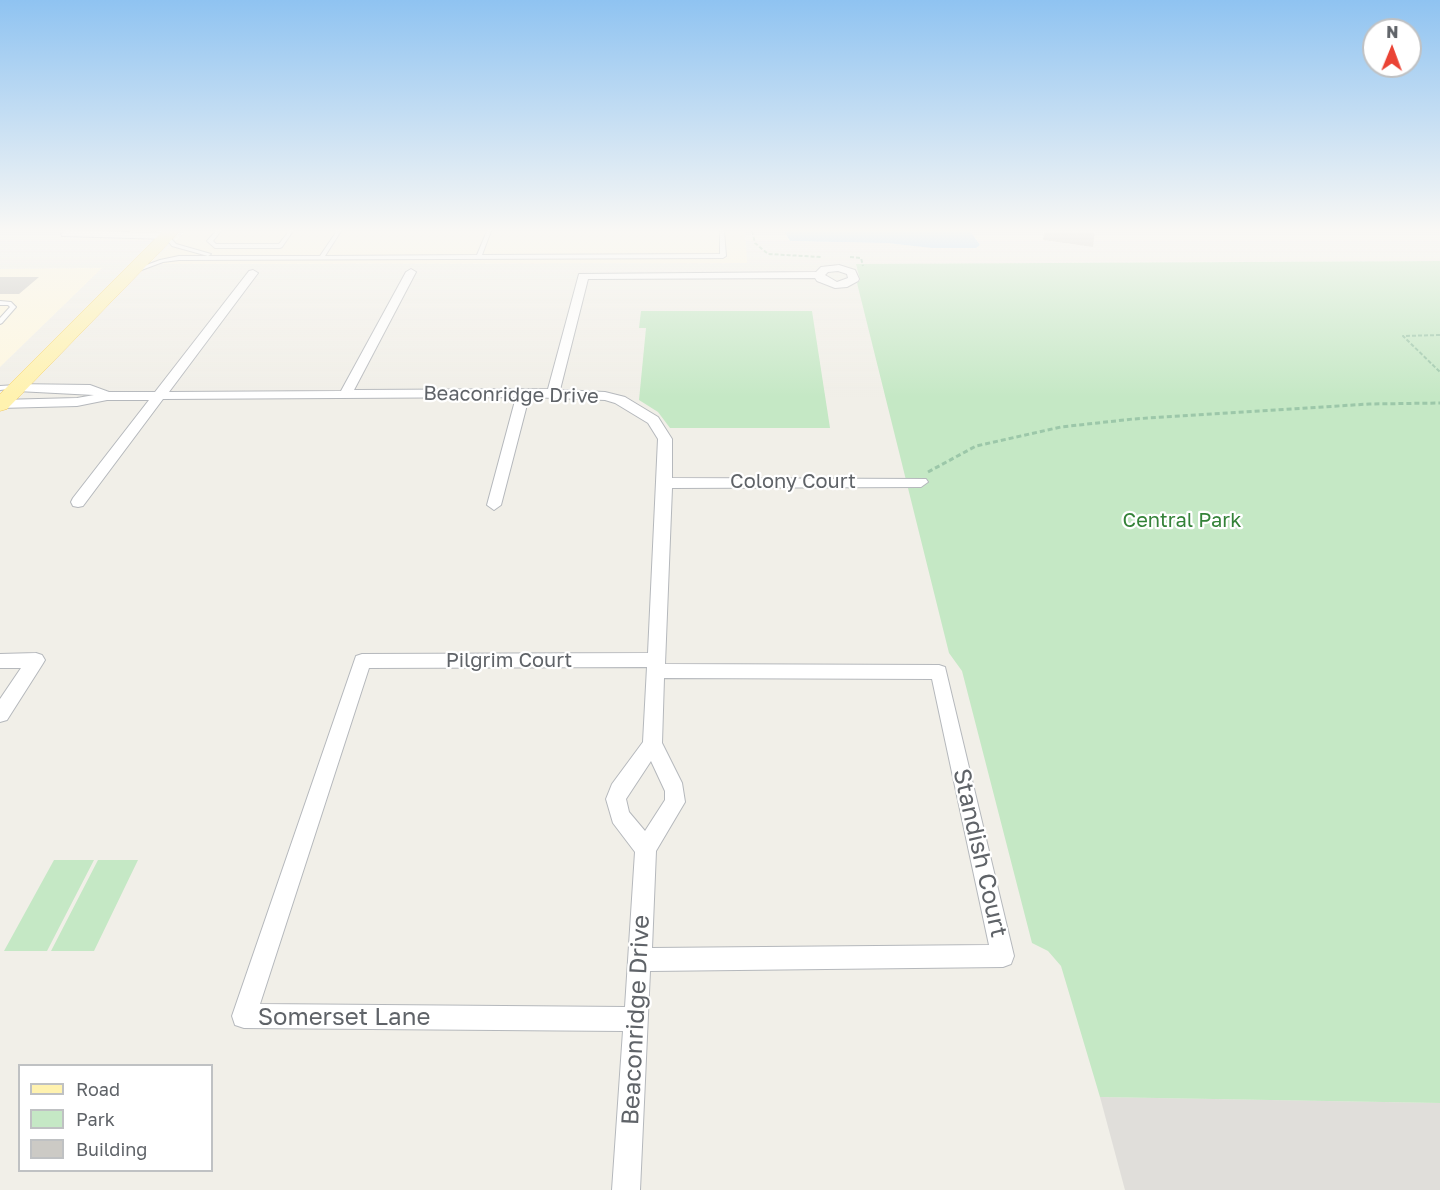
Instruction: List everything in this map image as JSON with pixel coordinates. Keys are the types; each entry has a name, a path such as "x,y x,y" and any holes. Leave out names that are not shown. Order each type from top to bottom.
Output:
{"main road":[{"path":"3,395 107,287"},
{"path":"3,395 114,287"}],"street":[{"path":"78,502 243,287"},
{"path":"346,394 403,287"},
{"path":"553,393 580,287"},
{"name":"Beaconridge Drive","path":"3,395 90,389 107,396"},
{"path":"494,505 524,393"},
{"name":"Beaconridge Drive","path":"3,395 77,402 107,396 553,393 605,396 620,400 650,417 664,439 652,744 672,783 675,802 646,849 626,1190"},
{"name":"Colony Court","path":"664,483 923,477"},
{"path":"0,661 36,660 0,714"},
{"name":"Pilgrim Court","path":"362,661 656,666"},
{"name":"Somerset Lane","path":"362,661 244,1016 637,1019"},
{"name":"Standish Court","path":"640,960 1003,956 939,672 656,666"},
{"path":"646,849 620,816 616,799 619,790 652,744"}],"lane":[{"path":"0,303 9,303 13,307 0,322"}],"path":[{"path":"1440,335 1403,336 1440,372"},
{"path":"923,477 976,446 1060,428 1133,419 1369,404 1440,403"}],"shaded area":[{"path":"0,287 83,287 0,367"},
{"path":"1100,1097 1440,1103 1440,1190 1125,1190"}],"green space":[{"name":"Central Park","path":"858,287 1440,287 1440,1103 1100,1097 1061,966 1048,951 1032,943 962,671 949,653"},
{"path":"641,311 812,311 830,428 670,428 658,412 639,400 646,328 639,328"},
{"path":"54,860 94,860 47,951 4,951"},
{"path":"98,860 138,860 94,951 51,951"}],"building":[{"path":"0,287 28,287 19,294 0,294"}]}
